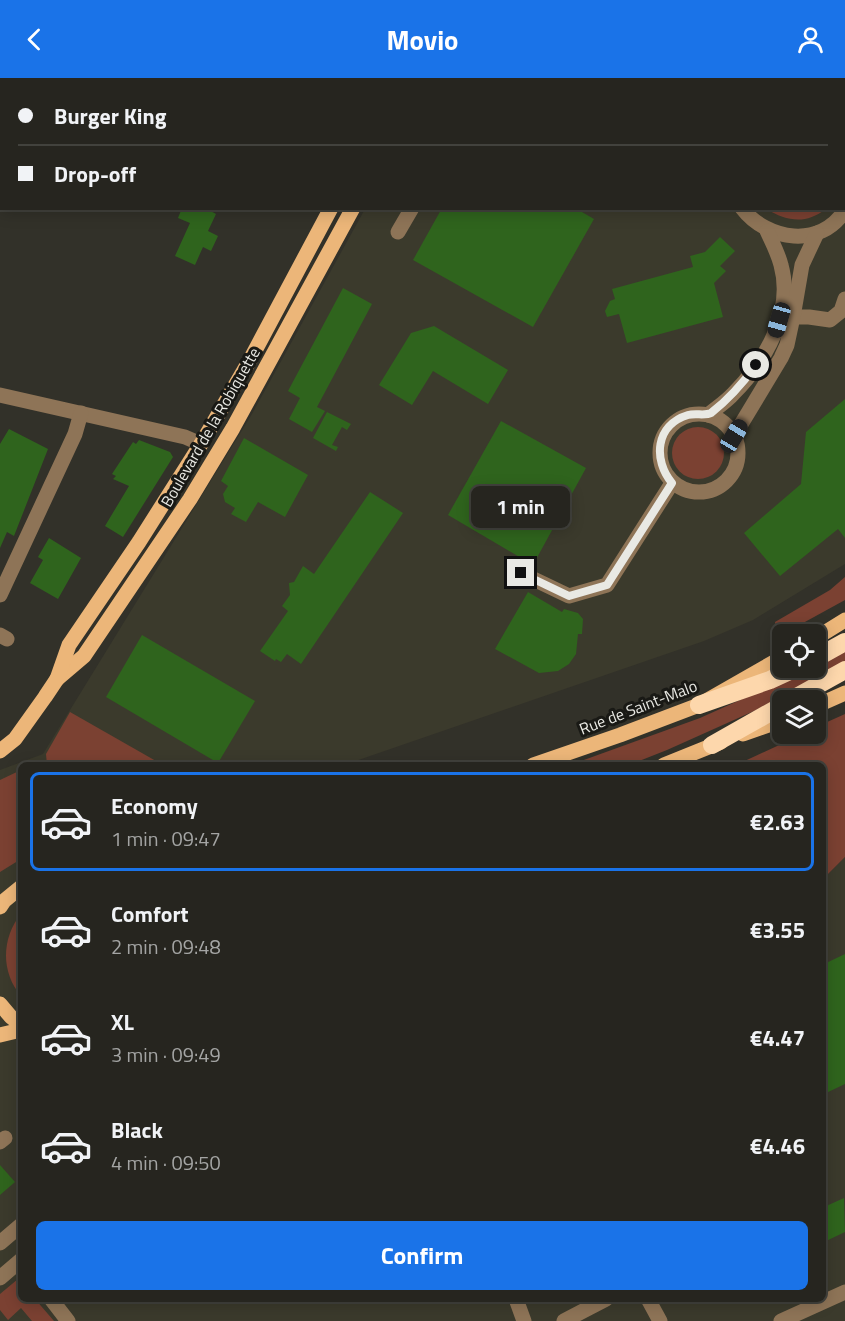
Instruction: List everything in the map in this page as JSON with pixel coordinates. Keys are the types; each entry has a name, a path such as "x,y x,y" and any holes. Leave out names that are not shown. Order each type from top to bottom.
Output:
{"highway":[{"path":"826,652 845,642"},
{"path":"808,690 845,670"},
{"path":"699,705 774,678"},
{"path":"712,745 772,711"}],"main road":[{"name":"Boulevard de la Robiquette","path":"57,679 69,645 139,542 201,444 330,210"},
{"name":"Boulevard de la Robiquette","path":"0,751 15,739 57,679 84,656 190,499 233,428 352,210"},
{"path":"826,632 845,620"},
{"name":"Rue de Saint-Malo","path":"542,762 699,705 772,663"},
{"path":"826,702 845,693"},
{"path":"671,762 772,724"},
{"path":"1,903 18,889"},
{"path":"0,1004 18,1023"},
{"path":"0,1035 18,1031"}],"street":[{"path":"398,232 411,210"},
{"path":"744,210 756,224 767,231 801,236 817,233 829,226 845,210"},
{"path":"708,415 732,395 745,380 768,350 776,332 782,308 783,277 767,231"},
{"path":"734,436 787,345 802,265 817,233"},
{"path":"793,317 830,320 841,311 845,299"},
{"path":"0,395 185,437 201,444"},
{"path":"0,595 75,434 81,413"},
{"path":"694,414 719,419 734,436 738,459 735,470 720,487 709,492 696,493 683,490 672,483 660,463 661,440 667,430 675,421 694,414"},
{"path":"521,573 569,596 607,585 672,483"},
{"path":"0,1244 18,1228"},
{"path":"0,1278 18,1263"},
{"path":"826,1301 845,1292"},
{"path":"53,1302 68,1321"},
{"path":"517,1302 524,1321"},
{"path":"564,1321 600,1302"},
{"path":"650,1302 660,1321"},
{"path":"781,1321 823,1302"}],"shaded area":[{"path":"364,210 845,210 845,564 753,620 704,641 353,762 22,762 43,754 252,414"},
{"path":"768,210 824,210 811,217 796,220"},
{"path":"693,427 703,427 717,434 724,453 717,472 703,479 693,479 683,475 676,468 672,458 672,448 676,438 683,431"},
{"path":"845,577 845,600 801,624 775,624 775,622 830,590"},
{"path":"845,649 845,663 826,673 826,659"},
{"path":"789,678 817,678 794,690 772,690 772,702 637,762 578,762 700,718"},
{"path":"70,712 158,762 47,762 46,754"},
{"path":"845,714 845,857 826,876 826,762 742,762 781,744 826,744 826,723"},
{"path":"18,763 18,1302 826,1302 826,876 845,857 845,1321 0,1321 0,770"},
{"path":"18,771 18,861 0,872 0,780"},
{"path":"18,918 18,992 10,977 6,955 14,923"},
{"path":"18,1279 18,1302 38,1302 54,1321 32,1321 21,1308 8,1320 0,1310 0,1294"}],"building":[{"path":"181,210 209,210 216,214 208,231 218,236 211,251 203,247 195,265 175,256 190,223 178,218"},
{"path":"441,210 578,210 594,219 533,327 413,260"},
{"path":"720,237 735,251 720,266 726,271 714,283 723,317 627,343 619,314 607,317 605,311 610,301 615,299 612,289 693,267 690,256 705,252"},
{"path":"343,288 372,304 317,407 325,411 312,432 289,419 300,398 288,391"},
{"path":"434,326 508,370 488,404 433,371 412,405 379,385 411,333"},
{"path":"845,399 845,538 838,529 780,576 744,533 801,484 806,432"},
{"path":"327,412 351,424 347,430 342,427 332,445 338,447 336,451 313,438"},
{"path":"501,421 586,468 533,565 448,515"},
{"path":"9,429 48,449 14,536 7,532 0,548 0,444"},
{"path":"244,438 308,475 285,517 258,502 246,522 231,514 235,508 225,502 223,494 228,486 221,481"},
{"path":"139,440 170,452 173,457 123,537 105,526 129,486 113,479 116,476 112,474 133,442 136,444"},
{"path":"370,492 403,513 301,664 287,654 281,662 276,659 275,661 260,651 288,611 282,606 290,595 289,583 294,582 303,566 314,574"},
{"path":"49,538 81,558 58,599 30,583 43,560 38,557"},
{"path":"528,592 562,612 564,609 578,613 583,619 582,634 578,634 576,654 569,664 558,671 539,673 495,649"},
{"path":"142,635 255,701 219,762 216,762 106,697"},
{"path":"845,954 845,1084 826,1093 826,963"},
{"path":"0,1165 15,1182 0,1195"},
{"path":"844,1198 845,1232 826,1241 826,1206"}],"route":[{"path":"521,573 569,596 607,585 672,483 660,463 661,440 667,430 675,421 686,416 708,415 732,395 756,365"}]}
